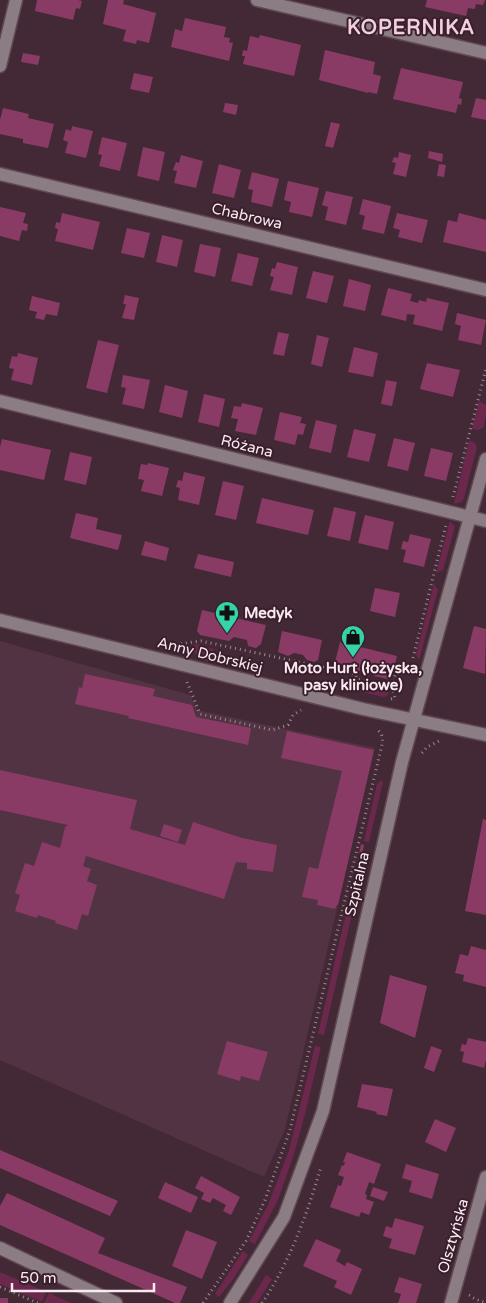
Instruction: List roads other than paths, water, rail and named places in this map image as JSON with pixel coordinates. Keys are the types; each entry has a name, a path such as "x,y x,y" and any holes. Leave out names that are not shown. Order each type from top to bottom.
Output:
{"street":[{"path":"0,66 16,0"},
{"path":"257,0 486,53"},
{"name":"Chabrowa","path":"0,174 486,290"},
{"name":"Różana","path":"0,401 486,521"},
{"name":"Szpitalna","path":"230,1303 284,1217 322,1111 413,718 486,459"},
{"name":"Anny Dobrskiej","path":"0,620 363,709 413,718 486,735"},
{"name":"Olsztyńska","path":"453,1302 486,1177"},
{"path":"0,1248 116,1303"}],"place":[{"name":"Medyk","path":"227,634"},
{"name":"Moto Hurt (łożyska, pasy kliniowe)","path":"353,658"}],"district":[{"name":"KOPERNIKA","path":"411,28"}]}
